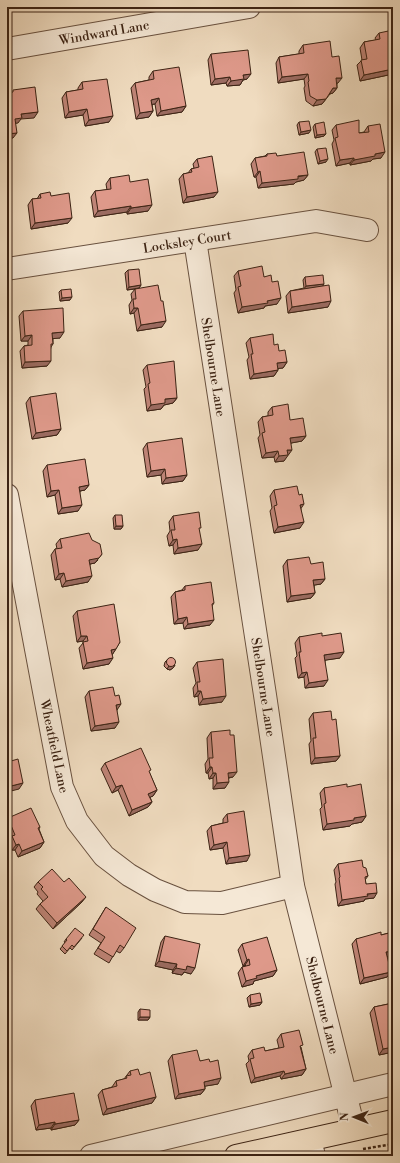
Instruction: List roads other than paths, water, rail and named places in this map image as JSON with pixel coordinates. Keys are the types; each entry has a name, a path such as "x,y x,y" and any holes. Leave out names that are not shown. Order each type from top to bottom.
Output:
{"main road":[{"path":"236,1156 312,1148 355,1140 393,1121"}],"street":[{"name":"Windward Lane","path":"7,49 249,7"},
{"name":"Locksley Court","path":"7,269 316,221 367,230"},
{"name":"Shelbourne Lane","path":"195,240 293,886 346,1095 355,1140"},
{"name":"Wheatfield Lane","path":"7,495 62,787 77,821 104,856 129,876 155,890 185,902 222,903 293,886"},
{"path":"91,1156 393,1084"}]}
